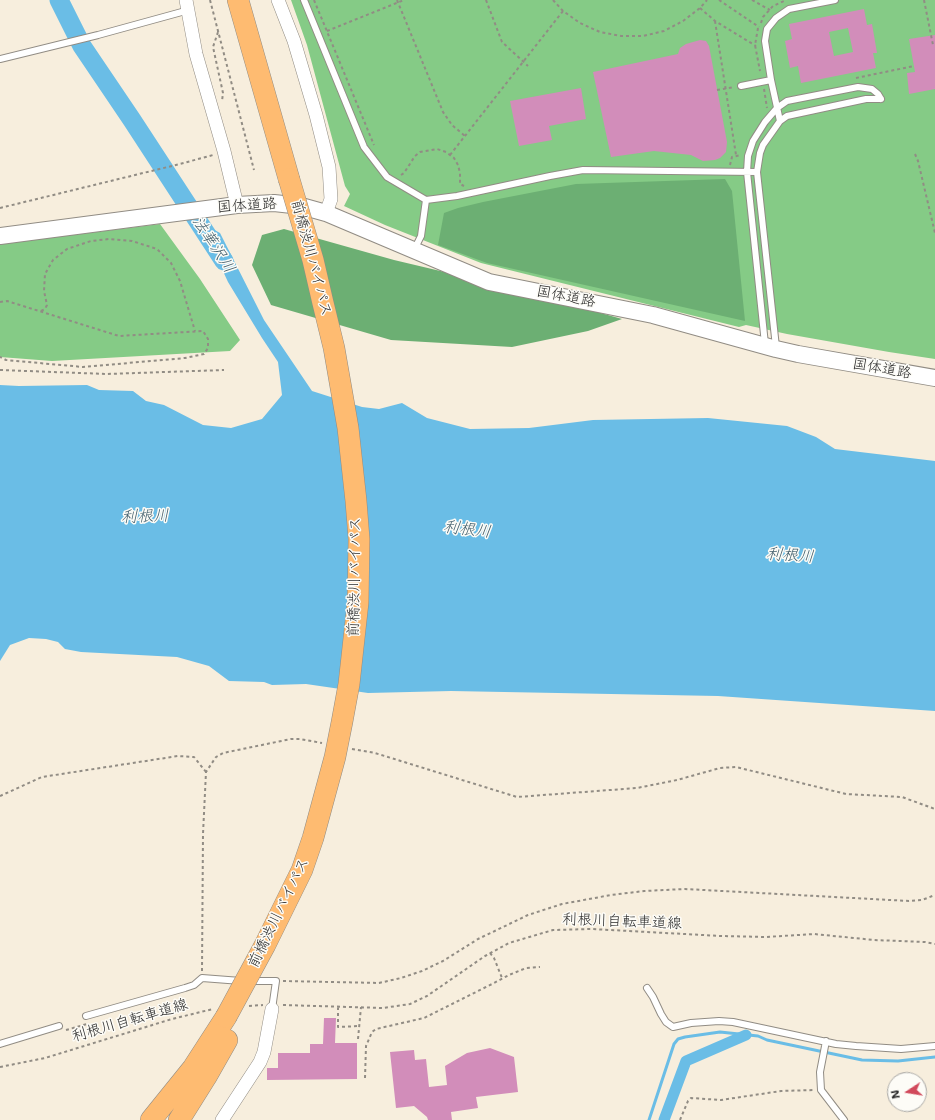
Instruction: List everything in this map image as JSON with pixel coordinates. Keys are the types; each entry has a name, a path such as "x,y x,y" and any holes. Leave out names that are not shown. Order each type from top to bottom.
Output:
{"highway":[{"name":"前橋渋川バイパス","path":"151,1120 179,1087 231,1012 302,870 335,757 349,684 358,602 359,539 353,462 342,388 315,268 238,0"},
{"path":"179,1120 206,1077 231,1012"},
{"path":"140,1120 152,1107 179,1087"}],"street":[{"path":"278,0 294,41 329,167 331,199 326,213"},
{"path":"188,5 196,54 224,152 237,205"},
{"name":"国体道路","path":"0,236 237,205 274,203 301,206 326,213 489,282 653,315 771,347 935,378"},
{"path":"222,1120 246,1085 262,1057 273,1006"}],"lane":[{"path":"304,0 364,147 387,177 426,200 457,196 583,170 757,172"},
{"path":"780,121 771,80 765,41 767,29 771,23 789,9 835,0"},
{"path":"0,59 96,36 188,5"},
{"path":"741,86 771,80"},
{"path":"858,88 872,89 881,99 866,99 787,116 780,121 763,145 757,172 771,347 747,172 748,156 753,141 765,122 777,108 787,101 858,88"},
{"path":"414,251 421,236 426,200"},
{"path":"86,1016 189,987 194,985 202,978 276,981 273,1006"},
{"path":"648,988 666,1022 673,1027 691,1023 726,1022 826,1043 901,1049 935,1046"},
{"path":"0,1044 59,1026"},
{"path":"826,1043 820,1072 821,1090 844,1120"}],"path":[{"path":"210,0 254,170"},
{"path":"314,0 375,147"},
{"path":"327,31 398,1 404,0"},
{"path":"486,0 502,42 528,66"},
{"path":"553,0 563,11 580,23 600,32 621,36 643,36 664,31 683,21 700,8 707,0"},
{"path":"719,0 759,27"},
{"path":"752,0 770,10"},
{"path":"924,0 933,45"},
{"path":"398,1 443,112 452,125 465,136"},
{"path":"700,8 715,21 756,46"},
{"path":"450,155 563,11"},
{"path":"715,21 736,155"},
{"path":"218,30 213,46 223,93 222,103"},
{"path":"717,90 741,86"},
{"path":"398,176 404,173 411,161 420,152 437,149 450,155 458,165 460,184 463,186 471,185"},
{"path":"0,208 157,170 224,152"},
{"path":"915,154 935,233"},
{"path":"729,166 732,162 732,157 736,155 743,155"},
{"path":"40,312 45,309 47,305 44,281 45,274 53,260 67,249 91,241 109,239 132,242 157,249 171,263 180,281 195,331"},
{"path":"0,302 7,301 119,336 203,331 208,339 208,348 204,354 185,358 84,367 6,360 0,357"},
{"path":"0,370 107,374 224,370"},
{"path":"202,978 203,834 206,772 216,757 223,753 291,739 323,743"},
{"path":"345,748 375,753 518,797 637,788 677,780 720,768 736,767 846,794 902,797 935,809"},
{"path":"0,796 42,778 178,756 194,757 206,772"},
{"path":"276,981 379,983 401,978 422,971 478,939 528,915 562,904 611,895 644,891 685,889 909,902 922,900 935,895"},
{"name":"利根川自転車道線","path":"0,1068 45,1058 172,1019 273,1006 383,1008 410,1004 427,996 490,953 509,943 553,930 592,929 766,937 814,934 935,944"},
{"path":"490,953 494,958 502,978"},
{"path":"366,1078 366,1046 372,1032 376,1029 424,1018 502,978 526,968 540,967"},
{"path":"338,1007 338,1026 359,1027"},
{"path":"358,1039 361,1007"},
{"path":"59,1026 61,1031 89,1024 86,1016"},
{"path":"680,1120 688,1101 691,1098 722,1100 781,1091 821,1090"}],"green space":[{"path":"291,0 935,0 935,359 787,334 746,325 739,327 481,263 385,225 344,206 350,194 345,186 307,45"},
{"path":"725,179 732,191 745,321 487,263 438,245 444,213 483,202 576,184"},
{"path":"160,224 200,279 240,340 230,351 52,361 0,357 0,244"},
{"path":"284,229 394,260 512,288 622,319 588,331 512,347 391,340 271,305 252,265 262,235"}],"water":[{"name":"利根川","path":"211,228 220,233 264,320 312,391 362,407 379,409 402,403 427,418 470,429 529,428 593,420 708,418 787,426 816,437 835,449 935,461 935,711 718,696 451,691 368,693 306,684 272,685 264,682 229,681 209,666 177,657 81,652 65,649 58,642 46,639 29,638 10,645 0,661 0,385 87,385 99,390 133,391 146,401 164,405 203,425 231,428 262,419 282,395 278,362 228,282 209,241"}],"building":[{"path":"864,9 867,25 872,24 877,53 873,53 876,68 801,83 798,66 790,68 785,41 792,39 789,24","holes":["848,28 853,52 834,56 829,32"]},
{"path":"935,35 935,89 909,94 907,73 915,72 909,39"},
{"path":"700,40 706,41 709,46 727,142 726,152 720,158 715,160 703,161 691,155 654,151 611,157 593,72 678,54 680,48 686,44"},
{"path":"581,88 586,119 549,126 552,140 519,146 510,101"},
{"path":"324,1018 336,1018 335,1043 357,1043 357,1079 267,1080 267,1068 278,1068 278,1053 310,1053 310,1044 323,1044"},
{"path":"490,1048 514,1057 518,1092 476,1097 478,1108 451,1112 452,1120 428,1120 427,1117 414,1106 396,1108 390,1052 414,1050 415,1060 426,1059 429,1087 447,1085 445,1066 467,1053"}],"waterway":[{"name":"法華沢川","path":"59,0 82,46 224,261"},
{"path":"649,1120 674,1044 678,1039 685,1037 720,1032 758,1036 767,1040 862,1060 898,1061 935,1057"},
{"path":"664,1120 686,1061 746,1035"}]}
